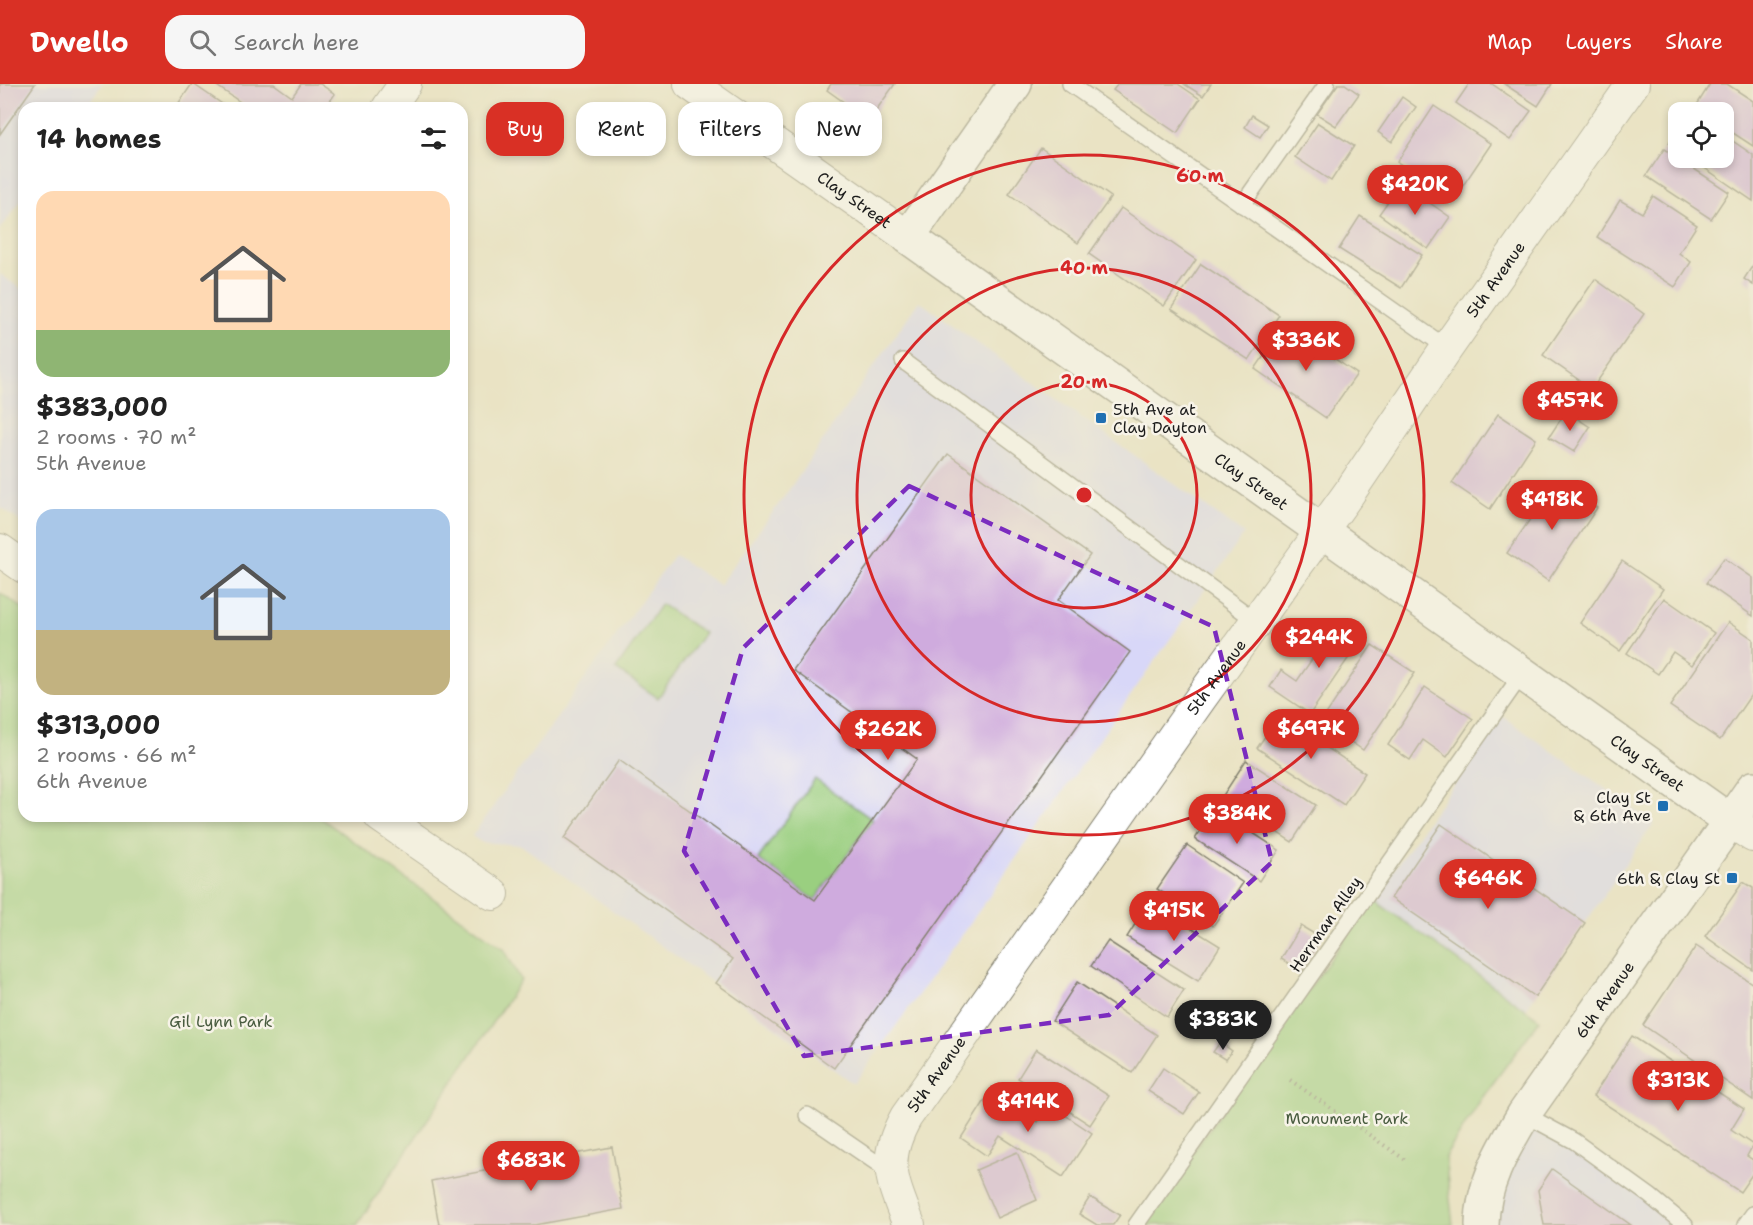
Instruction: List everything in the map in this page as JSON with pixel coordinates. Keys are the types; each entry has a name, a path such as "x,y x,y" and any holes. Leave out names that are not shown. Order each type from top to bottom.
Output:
{"street":[{"path":"392,102 405,84"},
{"path":"908,237 1015,84"},
{"name":"5th Avenue","path":"909,1225 890,1172 896,1137 906,1117 1322,531 1447,348 1633,84"},
{"name":"Clay Street","path":"703,88 908,237 1742,829"},
{"path":"0,550 18,563"},
{"name":"6th Avenue","path":"1482,1225 1487,1187 1503,1149 1524,1114 1742,829 1753,788"},
{"path":"389,822 493,894"}],"lane":[{"path":"1070,84 1447,348"},
{"path":"1242,205 1327,84"},
{"path":"903,361 1256,621"},
{"name":"Herrman Alley","path":"1136,1225 1522,674"},
{"path":"807,1114 890,1172"},
{"path":"1524,1114 1574,1141 1650,1196 1685,1225"},
{"path":"1745,1225 1753,1214"}],"path":[{"path":"1290,1080 1407,1161"}],"highlighted area":[{"path":"909,486 1214,627 1272,862 1109,1015 804,1056 684,851 743,648"}],"shaded area":[{"path":"0,84 102,84 89,102 18,102 18,204 0,230"},
{"path":"0,274 18,287 18,520 0,507"},
{"path":"919,301 1244,534 854,1084 521,845 481,842 472,836 674,555 719,585 784,497"},
{"path":"1502,716 1654,823 1525,1010 1373,899"},
{"path":"1524,1114 1685,1225 1482,1225"}],"green space":[{"name":"Gil Lynn Park","path":"0,593 18,605 18,822 326,822 504,949 521,980 357,1225 0,1225"},
{"path":"661,604 704,633 658,698 616,669"},
{"path":"815,779 873,820 815,900 758,859"},
{"name":"Monument Park","path":"1373,899 1540,1020 1482,1098 1445,1157 1453,1225 1141,1225"}],"building":[{"path":"0,84 35,84 22,102 18,102 18,108 0,134"},
{"path":"193,84 219,102 179,102"},
{"path":"214,84 274,84 292,97 301,84 320,84 335,94 329,102 240,102"},
{"path":"831,84 895,84 882,102 844,102 827,90"},
{"path":"1118,84 1178,84 1200,99 1177,133 1113,90"},
{"path":"1184,84 1211,84 1203,96"},
{"path":"1338,84 1345,84 1359,94 1336,126 1317,114"},
{"path":"1469,84 1492,84 1531,111 1510,140 1456,103"},
{"path":"1504,84 1552,84 1538,106"},
{"path":"1710,84 1727,84 1753,101 1753,146 1734,134 1734,102 1699,102"},
{"path":"1402,97 1416,107 1392,142 1378,132"},
{"path":"1434,106 1491,144 1454,199 1397,162"},
{"path":"1252,115 1268,125 1260,137 1245,127"},
{"path":"1318,123 1354,146 1331,181 1295,157"},
{"path":"1734,142 1753,155 1753,201 1705,168 1734,168"},
{"path":"1041,148 1111,197 1078,243 1009,194"},
{"path":"1664,149 1668,152 1668,168 1693,168 1729,192 1711,219 1646,176"},
{"path":"1401,183 1450,217 1428,249 1379,214"},
{"path":"1653,196 1697,225 1679,253 1691,262 1675,287 1597,237 1620,200 1642,213"},
{"path":"1121,208 1196,260 1164,306 1089,254"},
{"path":"1360,216 1422,255 1401,288 1339,249"},
{"path":"1201,264 1279,315 1249,360 1171,309"},
{"path":"1753,265 1753,285 1744,279"},
{"path":"1595,279 1644,314 1592,389 1543,355"},
{"path":"1285,325 1357,374 1326,418 1255,369"},
{"path":"1566,411 1590,427 1574,452 1549,437"},
{"path":"1498,414 1536,439 1490,509 1452,483"},
{"path":"948,454 1090,555 1058,600 1130,652 834,1068 716,983 733,959 564,838 619,760 815,900 917,759 793,670"},
{"path":"1556,481 1597,508 1548,581 1507,553"},
{"path":"1724,558 1753,578 1753,616 1706,583"},
{"path":"1622,561 1663,589 1620,651 1580,623"},
{"path":"1664,598 1714,633 1692,665 1673,652 1658,674 1627,653"},
{"path":"1339,620 1363,637 1310,714 1270,687 1281,670 1297,681"},
{"path":"1728,622 1753,639 1753,692 1720,740 1670,706"},
{"path":"1372,645 1415,673 1363,750 1321,722"},
{"path":"1425,687 1473,719 1447,757 1423,740 1410,760 1388,745"},
{"path":"1279,716 1365,773 1344,805 1257,748"},
{"path":"1246,760 1316,805 1292,842 1222,797"},
{"path":"1215,808 1279,850 1259,881 1195,839"},
{"path":"1441,824 1585,923 1535,997 1391,898"},
{"path":"1187,845 1243,883 1213,926 1157,889"},
{"path":"1743,882 1753,888 1753,970 1705,936"},
{"path":"1149,902 1220,946 1198,981 1127,937"},
{"path":"1301,926 1321,938 1302,971 1281,959"},
{"path":"1108,941 1184,990 1167,1017 1091,966"},
{"path":"1696,946 1753,984 1753,1100 1643,1025"},
{"path":"1077,982 1157,1035 1132,1073 1052,1021"},
{"path":"1632,1036 1744,1109 1731,1130 1753,1145 1747,1156 1753,1160 1753,1173 1740,1192 1593,1096"},
{"path":"1220,1042 1232,1051 1226,1060 1213,1052"},
{"path":"1036,1049 1109,1096 1090,1125 1018,1078"},
{"path":"1163,1068 1199,1092 1184,1114 1148,1091"},
{"path":"991,1091 1038,1122 1050,1105 1092,1133 1063,1177 1000,1136 987,1156 961,1138"},
{"path":"612,1147 623,1209 535,1225 439,1225 431,1181"},
{"path":"1017,1152 1037,1200 997,1218 976,1170"},
{"path":"1552,1169 1631,1225 1544,1225 1538,1190"},
{"path":"1090,1197 1120,1215 1113,1225 1097,1225 1079,1214"}],"place":[{"name":"5th Ave at Clay Dayton","path":"1101,418"},
{"name":"Clay St & 6th Ave","path":"1663,806"},
{"name":"6th & Clay St","path":"1732,878"}]}
